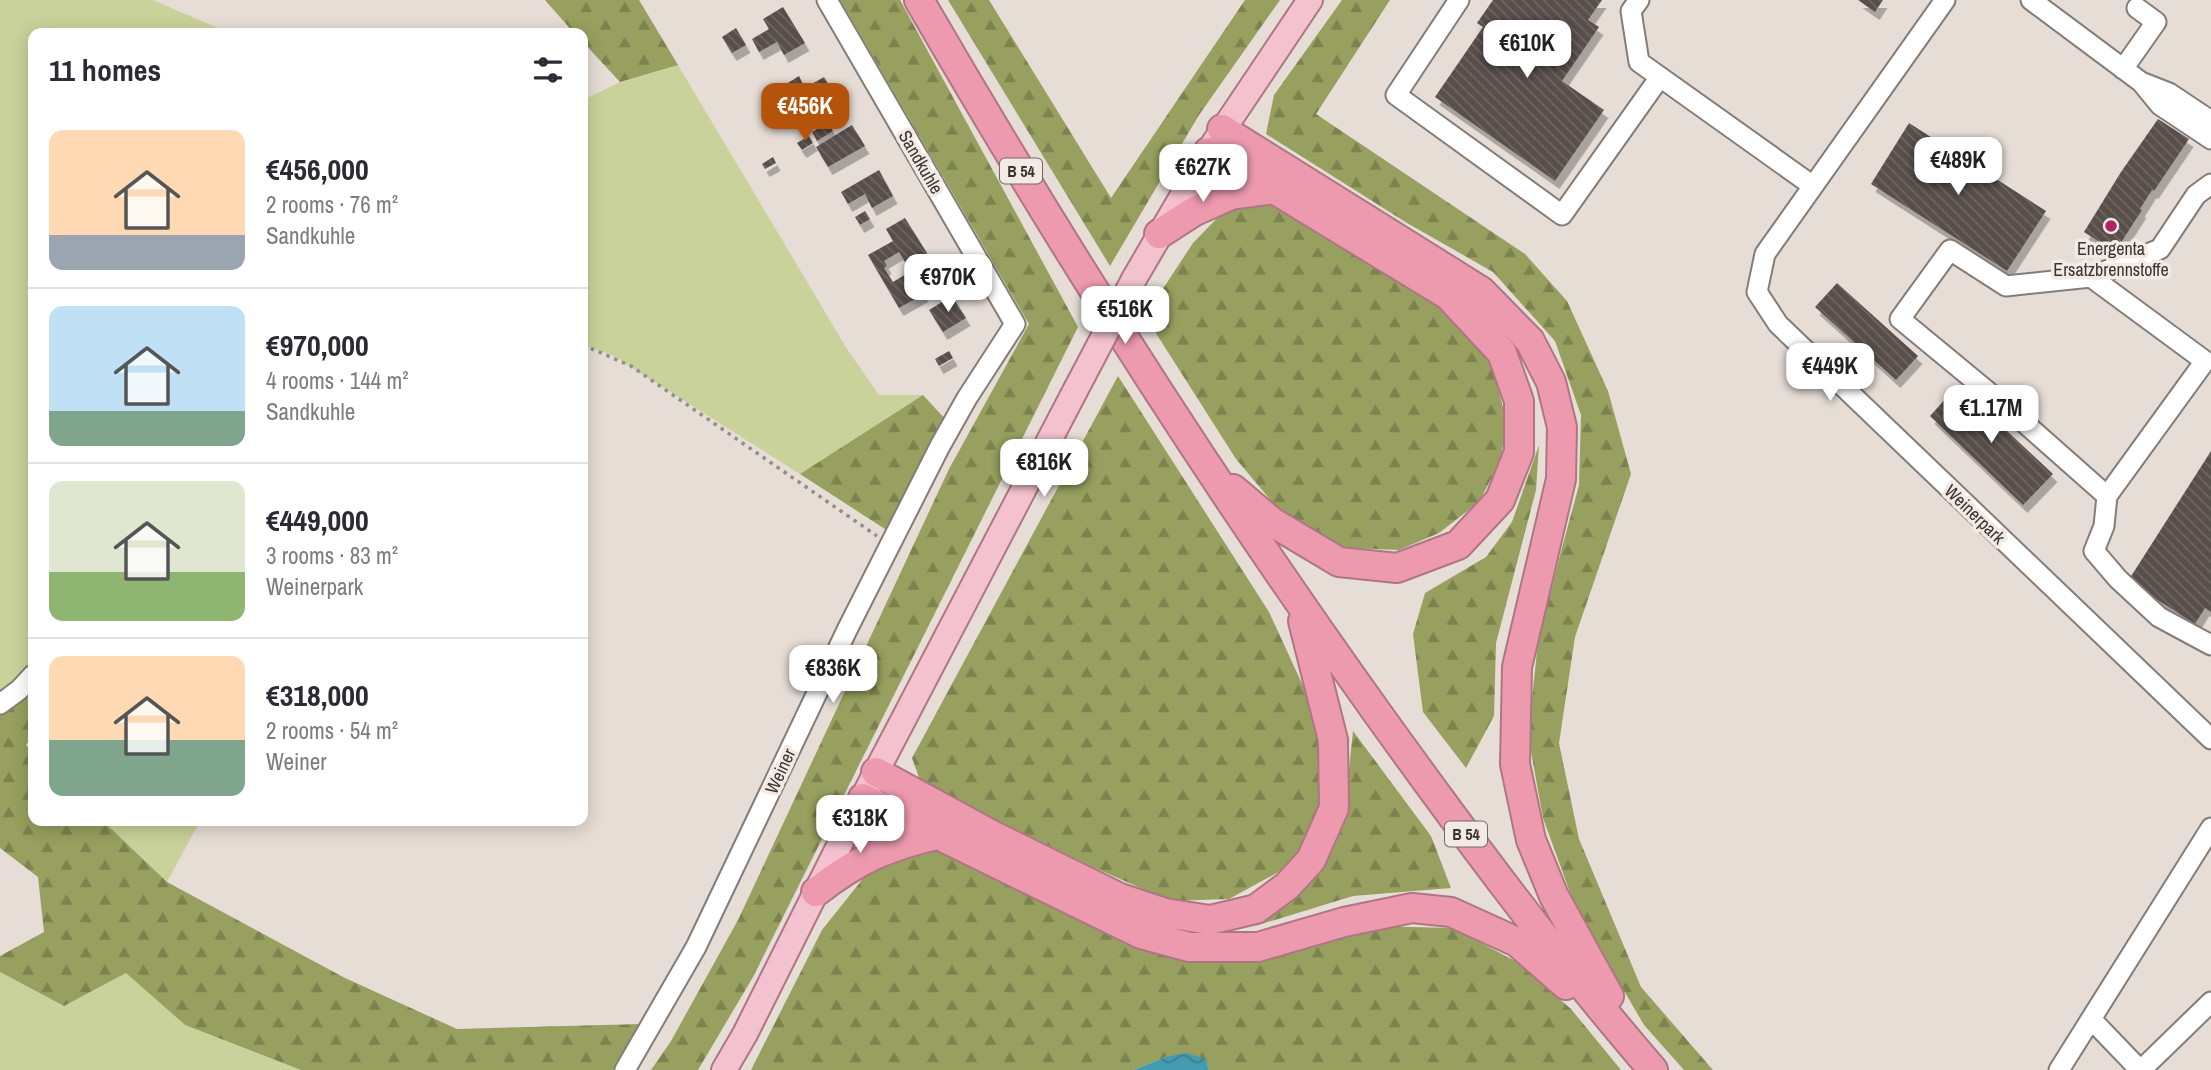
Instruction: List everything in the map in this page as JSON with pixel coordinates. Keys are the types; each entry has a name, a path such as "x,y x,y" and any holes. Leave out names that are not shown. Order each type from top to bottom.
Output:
{"highway":[{"name":"B 54","path":"919,0 1068,249 1299,605 1444,806 1527,914 1648,1063"},
{"path":"1208,467 1272,522 1339,562 1397,568 1458,545 1500,500 1519,452 1519,401 1502,353 1448,295 1274,188 1215,141"},
{"path":"1215,141 1481,292 1530,341 1551,382 1562,427 1561,480 1517,667 1515,764 1531,840 1554,896 1648,1063"},
{"path":"1159,234 1193,212 1231,195 1274,188"},
{"path":"876,772 992,835 1120,898 1165,913 1210,920 1256,909 1287,886 1311,860 1334,808 1333,740 1299,605"},
{"path":"863,798 1141,934 1189,947 1258,947 1344,922 1412,908 1451,912 1517,942 1648,1063"},
{"path":"816,892 844,869 869,856 903,842 940,834"}],"main road":[{"path":"724,1070 745,1034 876,772 1134,279 1215,141 1310,0"}],"street":[{"name":"Sandkuhle","path":"827,0 1015,324"},
{"path":"1459,0 1396,95 1562,215 1660,77"},
{"path":"1639,0 1632,11 1639,62 1813,186"},
{"name":"Weinerpark","path":"1945,0 1765,254 1757,292 1778,324 2211,739"},
{"path":"2031,0 2141,82 2169,93 2211,121"},
{"path":"2123,69 2156,22 2137,8"},
{"path":"2141,82 2160,105 2211,139"},
{"path":"2107,496 2003,404 1900,319 1950,250 2006,286 2091,277 2160,249 2196,195 2211,184"},
{"path":"2091,277 2205,361 2107,496 2104,526 2094,551 2118,579 2159,617 2211,645"},
{"name":"Weiner","path":"625,1070 696,947 890,545 967,398 1015,324"},
{"path":"0,704 28,680"},
{"path":"2059,1070 2211,828"},
{"path":"2091,1019 2140,1070 2211,1002"}],"path":[{"path":"588,347 631,366 890,545"}],"green space":[{"path":"0,0 153,0 217,28 28,28 28,665 0,694"},
{"path":"545,0 639,0 678,65 620,82 588,47 588,28 570,28"},
{"path":"840,0 900,0 1078,327 753,977 698,1070 651,1070 671,1041 738,920 949,469 1029,324"},
{"path":"948,0 989,0 1111,198 1245,0 1280,0 1199,115 1110,266"},
{"path":"1342,0 1390,0 1316,114 1525,254 1567,301 1608,391 1631,474 1575,637 1559,743 1579,839 1641,987 1713,1070 1684,1070 1644,1025 1576,909 1543,818 1528,735 1539,633 1579,485 1581,415 1555,341 1493,272 1407,223 1266,134 1274,95"},
{"path":"678,65 847,349 879,395 923,395 800,474 612,355 588,347 588,98 620,82"},
{"path":"1265,202 1447,308 1490,354 1506,420 1501,460 1479,502 1439,533 1399,550 1348,548 1307,534 1278,509 1236,459 1145,316 1193,243 1224,211"},
{"path":"1118,376 1269,612 1311,703 1324,741 1325,818 1284,869 1229,899 1170,901 1095,868 921,783 912,758"},
{"path":"923,395 946,420 888,531 800,474"},
{"path":"1539,445 1536,490 1496,643 1494,716 1466,768 1423,712 1413,634 1425,593 1486,557 1512,522"},
{"path":"28,665 28,826 108,826 167,882 345,978 457,1029 642,1024 616,1070 301,1070 185,1025 126,973 64,1006 0,972 0,956 44,932 38,877 0,848 0,694"},
{"path":"1353,731 1431,836 1451,888 1353,896 1255,926 1317,875 1343,827"},
{"path":"108,826 197,826 167,882"},
{"path":"909,846 943,849 1132,945 1370,926 1453,928 1517,962 1571,1009 1621,1070 1209,1070 1206,1059 1166,1057 1133,1070 751,1070 822,930 877,861"},
{"path":"0,972 64,1006 126,973 185,1025 301,1070 0,1070"}],"water":[{"path":"1186,1053 1206,1059 1209,1070 1133,1070 1166,1057"}],"building":[{"path":"1493,0 1602,0 1588,20 1599,27 1562,81 1604,110 1555,181 1435,97 1483,27 1477,23"},
{"path":"1858,0 1883,0 1875,12"},
{"path":"783,7 805,43 784,55 777,42 759,52 752,39 769,29 763,19"},
{"path":"736,28 746,45 732,53 722,37"},
{"path":"799,76 805,88 824,77 843,108 824,119 811,99 795,108 783,86"},
{"path":"2158,119 2189,139 2154,191 2152,190 2115,252 2084,232"},
{"path":"828,123 833,131 817,141 812,132"},
{"path":"1909,123 2046,211 2007,271 1871,184"},
{"path":"852,125 865,146 828,167 816,147"},
{"path":"809,136 813,143 802,150 797,143"},
{"path":"773,157 776,163 765,169 762,164"},
{"path":"879,170 893,196 872,208 865,194 848,204 841,192"},
{"path":"865,211 870,219 860,225 855,217"},
{"path":"905,218 927,253 907,265 899,252 884,261 887,266 884,268 893,282 911,271 924,294 899,308 868,255 893,241 886,229"},
{"path":"1837,283 1918,356 1896,380 1815,307"},
{"path":"952,296 966,318 943,332 929,310"},
{"path":"949,351 953,358 939,366 935,359"},
{"path":"1958,385 2053,474 2023,505 1930,416"},
{"path":"2211,451 2211,612 2205,608 2195,624 2128,581"}],"place":[{"name":"Energenta Ersatzbrennstoffe","path":"2111,226"}]}
